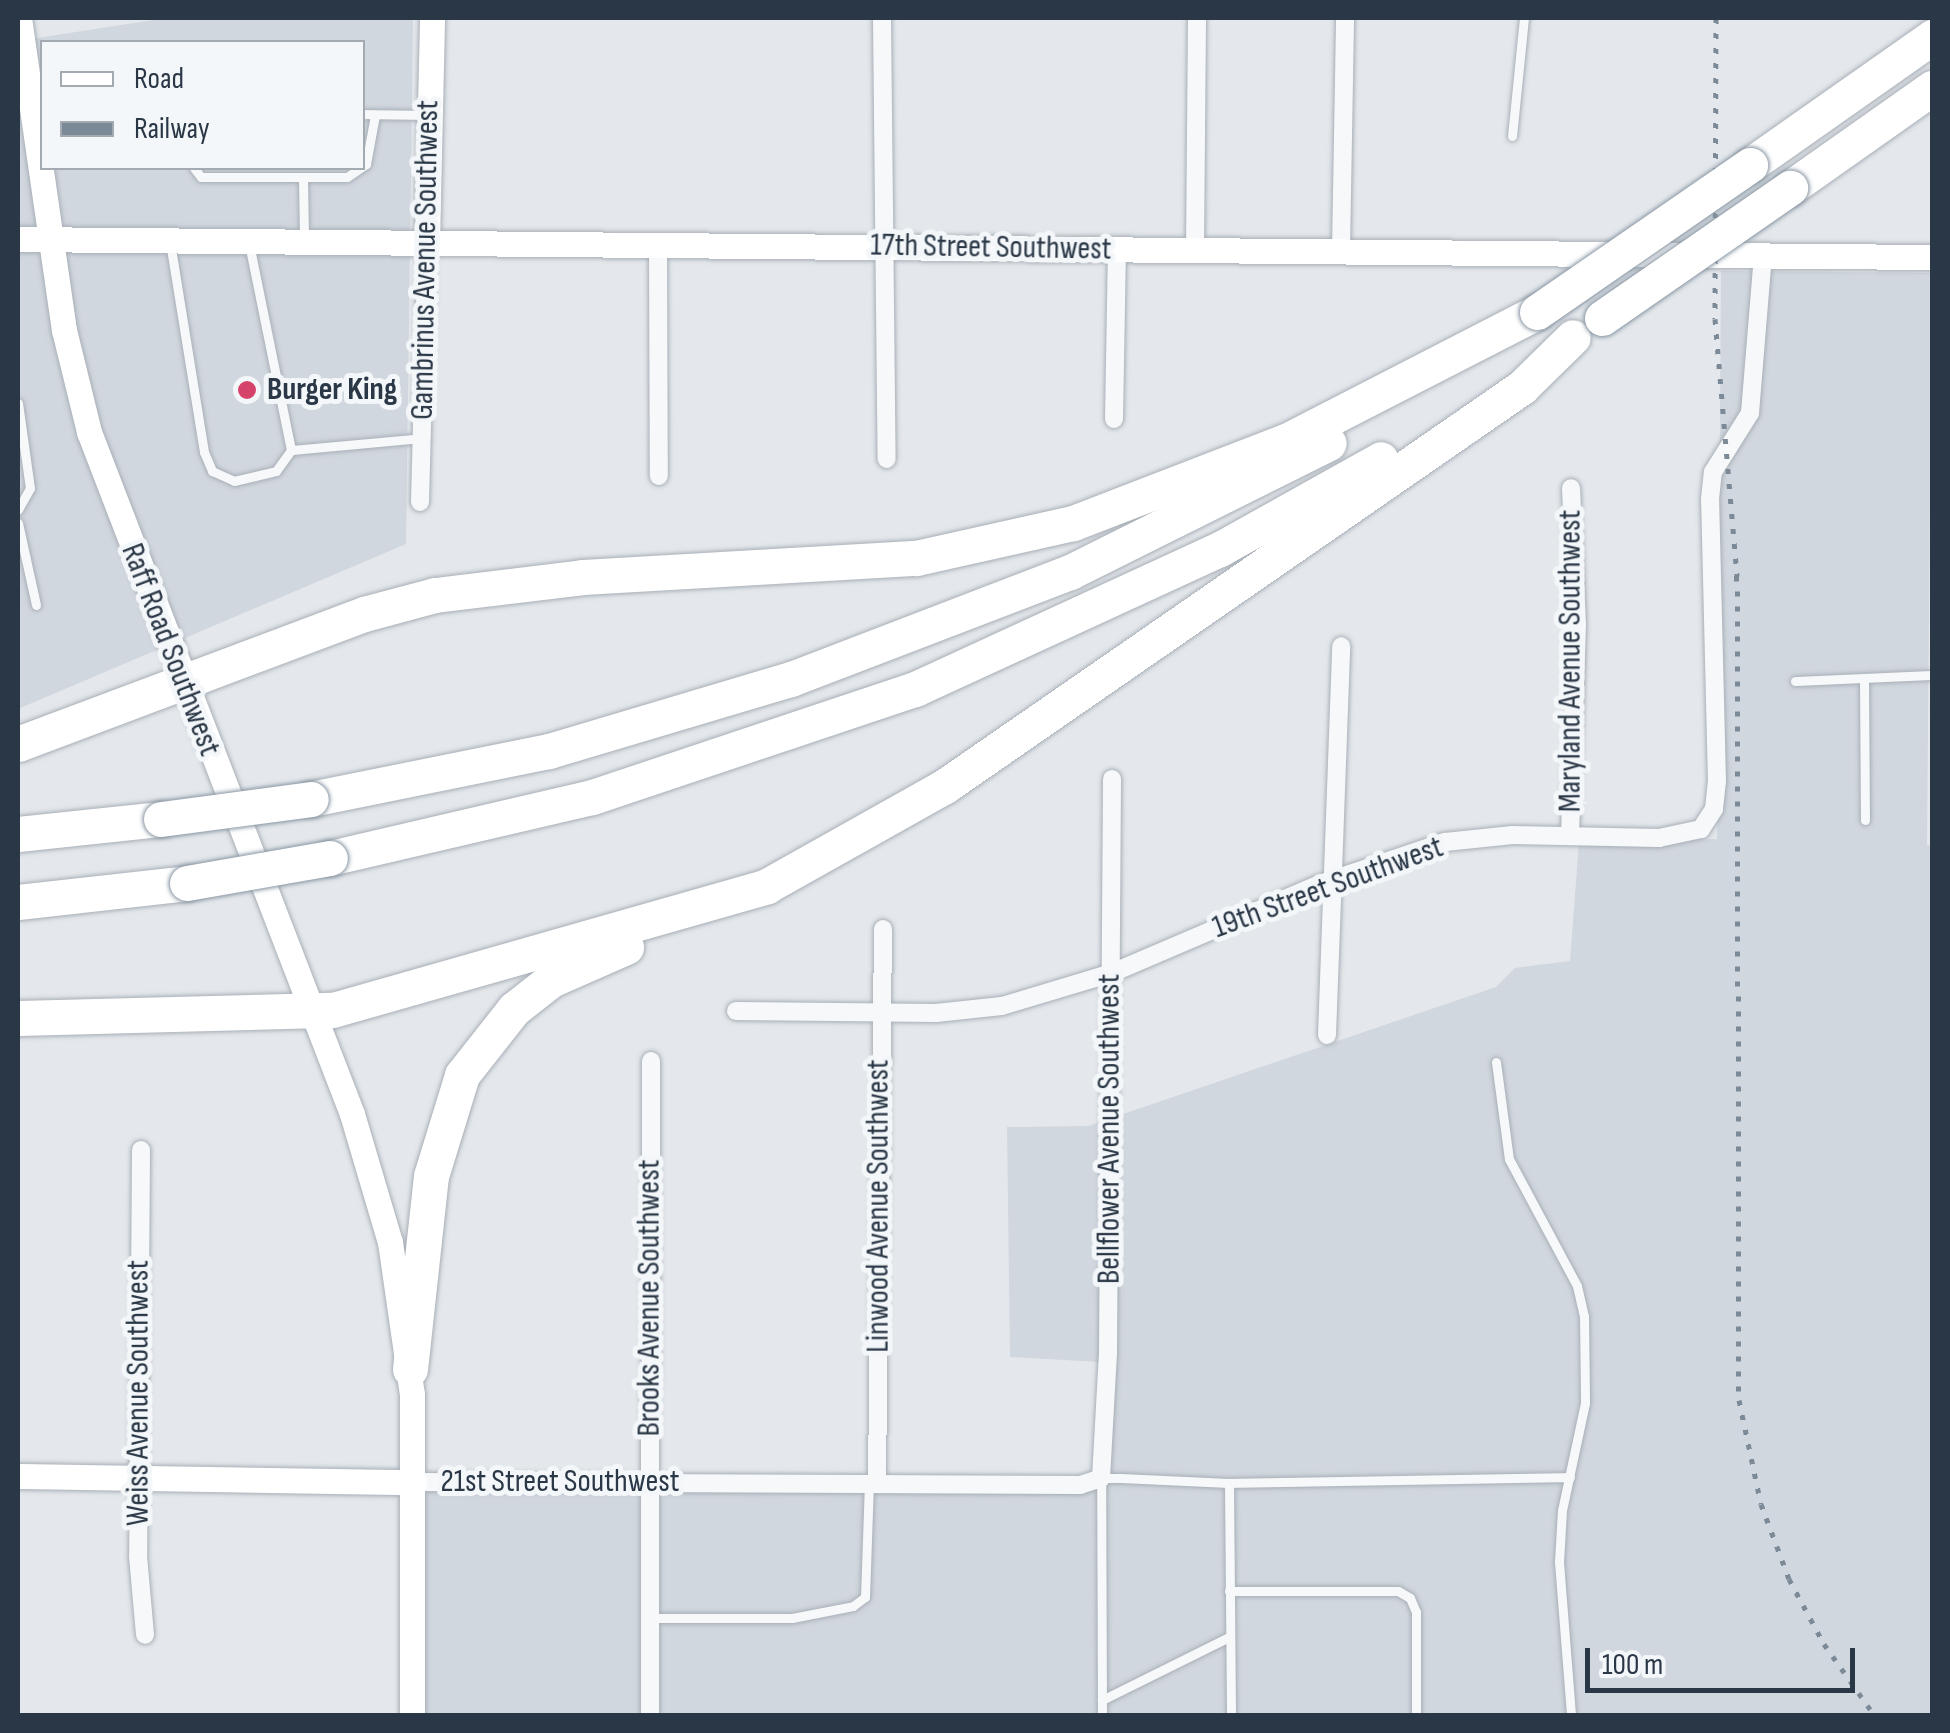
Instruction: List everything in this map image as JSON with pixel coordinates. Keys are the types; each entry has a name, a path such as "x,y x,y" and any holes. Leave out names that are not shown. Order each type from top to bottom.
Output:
{"highway":[{"path":"18,834 311,799 642,725 992,606 1257,484 1377,417 1537,312 1932,38"},
{"path":"18,902 187,883 330,858 592,797 718,759 951,674 1220,549 1358,473 1588,328 1932,88"},
{"path":"18,744 364,614 443,593 583,577 877,563 998,544 1215,472 1537,312"},
{"path":"410,1369 439,1134 480,1047 552,980 830,856 945,786 1522,387 1588,328"},
{"path":"18,1018 313,1013 730,901"}],"street":[{"name":"Raff Road Southwest","path":"20,18 50,239 89,432 182,684 369,1164 394,1263 410,1369"},
{"name":"Gambrinus Avenue Southwest","path":"420,502 432,18"},
{"path":"882,18 887,459"},
{"path":"1195,250 1197,18"},
{"path":"1342,250 1345,18"},
{"name":"17th Street Southwest","path":"18,240 1932,257"},
{"path":"658,245 659,476"},
{"path":"1114,419 1117,249"},
{"name":"19th Street Southwest","path":"736,1011 880,1013 1002,1006 1112,972 1335,879 1445,842 1570,834 1682,837 1702,829 1714,809 1710,498 1714,472 1750,413 1763,255"},
{"name":"Maryland Avenue Southwest","path":"1570,834 1577,643 1571,488"},
{"path":"1326,1035 1341,646"},
{"name":"Bellflower Avenue Southwest","path":"1101,1478 1112,972 1112,780"},
{"name":"Linwood Avenue Southwest","path":"873,1483 883,929"},
{"name":"Brooks Avenue Southwest","path":"650,1716 652,1060"},
{"name":"Weiss Avenue Southwest","path":"141,1150 140,1477 145,1635"},
{"path":"410,1369 414,1482 412,1716"},
{"name":"21st Street Southwest","path":"18,1476 1080,1485 1101,1478"}],"lane":[{"path":"1512,136 1524,18"},
{"path":"365,114 429,114"},
{"path":"365,156 375,115"},
{"path":"196,170 201,177 303,179 362,170"},
{"path":"303,179 304,240"},
{"path":"170,239 204,452 212,470 234,482 254,478 284,464 291,450 248,240"},
{"path":"18,403 30,488 18,510"},
{"path":"291,450 422,438"},
{"path":"18,523 36,606"},
{"path":"1794,681 1864,681 1932,674"},
{"path":"1864,681 1865,820"},
{"path":"1496,1062 1509,1159 1577,1286 1584,1316 1586,1403 1570,1477 1559,1562 1571,1716"},
{"path":"1102,1716 1101,1478 1228,1483 1570,1477"},
{"path":"648,1618 792,1618 853,1606 864,1597 873,1483"},
{"path":"1228,1483 1230,1716"},
{"path":"1229,1590 1398,1591 1410,1598 1416,1612 1416,1716"},
{"path":"1102,1700 1230,1637"}],"shaded area":[{"path":"166,18 413,18 406,544 18,709 18,41"},
{"path":"1721,271 1932,273 1927,845 1932,846 1932,1715 423,1716 425,1487 1099,1491 1100,1362 1010,1357 1007,1127 1088,1126 1496,987 1515,968 1570,961 1579,842 1717,839"}],"railway":[{"path":"1716,18 1715,319 1737,576 1739,1400 1761,1504 1789,1579 1824,1644 1875,1716"}],"place":[{"name":"Burger King","path":"247,390"}]}
